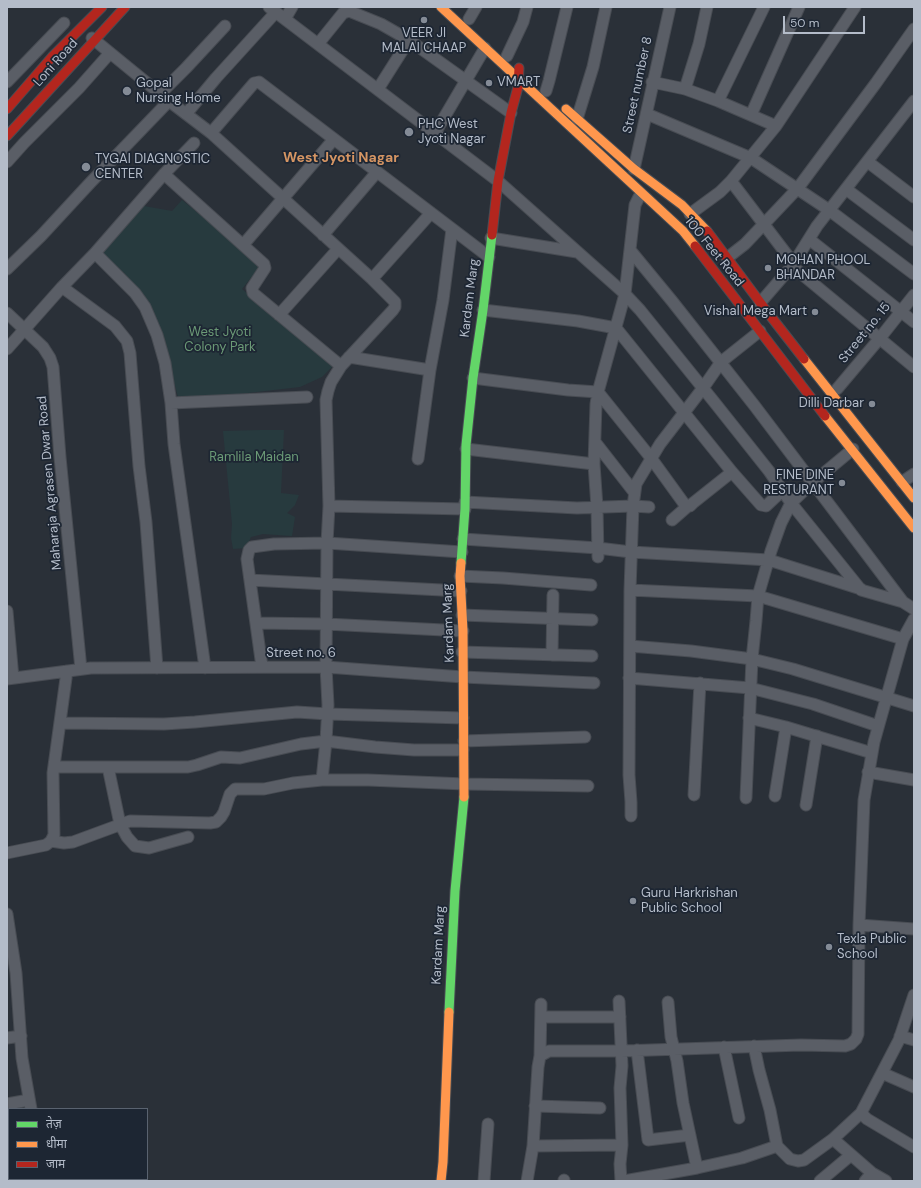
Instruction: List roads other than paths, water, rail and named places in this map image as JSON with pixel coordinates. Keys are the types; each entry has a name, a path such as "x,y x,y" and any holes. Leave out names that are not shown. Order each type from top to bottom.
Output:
{"main road":[{"name":"Loni Road","path":"7,109 52,57 102,7"},
{"name":"Loni Road","path":"7,136 125,7"},
{"name":"100 Feet Road","path":"442,7 683,231 816,405 853,449 914,528"},
{"path":"461,11 472,22"},
{"name":"100 Feet Road","path":"484,34 519,68 577,119 634,169 682,205 704,227 760,303 914,498"},
{"name":"Kardam Marg","path":"441,1181 451,951 465,784 462,652 463,631 460,576 465,506 466,449 490,238 498,181 519,79 519,68"}],"street":[{"path":"285,19 292,7"},
{"path":"472,22 476,7"},
{"path":"507,56 527,7"},
{"path":"539,85 549,81 567,7"},
{"path":"577,119 593,67 606,7"},
{"name":"Street number 8","path":"634,169 647,114 652,82 670,7"},
{"path":"685,89 699,44 707,7"},
{"path":"718,101 764,7"},
{"path":"751,115 799,7"},
{"path":"690,214 720,192 751,158 776,126 855,7"},
{"path":"186,114 272,10 285,19 498,181 625,294 640,310 703,388 783,490 791,503 861,590"},
{"path":"318,44 343,13 347,11 381,24 409,40 511,113"},
{"path":"7,82 64,23"},
{"path":"7,269 40,236 164,97 186,68 225,26"},
{"path":"82,27 110,53 211,133 395,302 393,310 341,366 331,382 326,400 329,506 326,543 326,667 328,714 322,780"},
{"path":"727,258 745,244 798,188 914,29"},
{"path":"378,89 409,40"},
{"path":"435,133 467,81 485,48"},
{"path":"7,162 24,143 80,88 110,53"},
{"path":"211,133 254,83 257,81 261,82 489,257"},
{"path":"652,82 685,89 718,101 776,126"},
{"path":"760,303 793,265 829,210 868,162 914,101"},
{"path":"647,114 751,158 829,210 914,274"},
{"path":"243,245 334,139"},
{"path":"7,349 62,287 95,253 164,174 194,143"},
{"path":"868,162 914,197"},
{"path":"323,235 377,172"},
{"path":"164,174 265,265 265,268 252,288 252,292 341,366"},
{"path":"731,181 793,265 914,367"},
{"path":"846,189 914,240"},
{"path":"598,553 594,464 596,404 625,294 635,205 639,197"},
{"path":"372,280 431,213"},
{"path":"418,459 430,370 443,300 452,229"},
{"path":"490,238 577,252"},
{"path":"809,239 914,322"},
{"path":"279,315 338,249"},
{"path":"630,250 720,362 903,602 914,610"},
{"path":"95,253 135,293 145,307 157,335 165,363 171,403 174,444 205,668"},
{"path":"62,287 115,326 127,341 130,353 138,466 146,522 156,668"},
{"name":"Street no. 15","path":"837,388 880,338 914,294"},
{"path":"483,310 578,321 616,328 732,472 762,506 766,506 783,490"},
{"name":"Maharaja Agrasen Dwar Road","path":"7,313 43,347 54,367 60,457 81,669"},
{"path":"630,816 630,590 633,506 637,480 660,444 703,388 720,362 760,331"},
{"path":"349,357 430,370"},
{"path":"473,378 568,390 598,392 651,458 685,505 688,506"},
{"path":"171,403 307,397"},
{"path":"595,442 634,492"},
{"path":"466,449 594,464"},
{"path":"746,798 750,688 758,596 771,551 781,523 791,503 812,483 853,449"},
{"path":"672,520 732,472"},
{"path":"902,482 914,474"},
{"path":"329,506 577,508 633,506 649,507"},
{"path":"463,538 598,553 631,552 769,560 903,602"},
{"path":"262,667 247,559 249,550 252,547 274,544 326,543 462,552"},
{"path":"460,576 591,585"},
{"path":"250,580 461,591"},
{"path":"630,590 758,596 903,640"},
{"path":"552,655 553,595"},
{"path":"7,611 10,678"},
{"path":"462,615 592,620"},
{"path":"540,1056 549,1051 621,1051 724,1046 846,1046 852,1044 858,1034 859,925 864,800 868,772 878,726 903,640 914,619"},
{"path":"256,623 326,624 463,631"},
{"path":"630,646 691,651 752,659 793,669 914,706"},
{"path":"462,652 592,656"},
{"name":"Street no. 6","path":"10,678 91,668 326,667 463,677 594,683"},
{"path":"7,853 38,848 46,845 51,841 54,835 53,773 67,671"},
{"path":"629,678 750,688 813,704 878,726"},
{"path":"694,795 700,683"},
{"path":"60,723 164,724 297,712 463,718"},
{"path":"749,718 872,752"},
{"path":"775,796 786,727"},
{"path":"806,805 816,736"},
{"path":"54,767 188,767 221,757 240,758 301,744 326,741 414,750 585,737"},
{"path":"108,767 120,824 127,837 135,846 149,848 188,838"},
{"path":"868,772 914,780"},
{"path":"51,841 64,843 73,842 130,821 216,822 221,817 230,794 235,788 264,789 293,783 322,780 588,786"},
{"path":"7,914 12,973 12,997 21,1036 22,1058 30,1104 7,1104"},
{"path":"859,925 914,929"},
{"path":"754,1046 770,1110 776,1146 790,1159 798,1162 804,1160 833,1139 861,1113 900,1036 914,995"},
{"path":"619,1001 622,1066 620,1088 622,1145 620,1164 621,1181"},
{"path":"668,1002 670,1026 696,1168"},
{"path":"527,1181 533,1146 540,1056 541,1004"},
{"path":"541,1017 620,1017"},
{"path":"7,1038 21,1036"},
{"path":"900,1036 914,1040"},
{"path":"724,1046 739,1118"},
{"path":"637,1050 648,1140 690,1135"},
{"path":"882,1073 914,1087"},
{"path":"535,1106 600,1108"},
{"path":"861,1113 868,1119 914,1146"},
{"path":"484,1181 488,1124"},
{"path":"833,1139 851,1155 868,1177 886,1181"},
{"path":"533,1146 622,1145"},
{"path":"624,1181 742,1158 776,1146"},
{"path":"820,1181 851,1155"}],"place":[{"name":"VEER JI MALAI CHAAP","path":"424,20"},
{"name":"VMART","path":"489,83"},
{"name":"Gopal Nursing Home","path":"127,91"},
{"name":"PHC West Jyoti Nagar","path":"409,132"},
{"name":"TYGAI DIAGNOSTIC CENTER","path":"86,167"},
{"name":"MOHAN PHOOL BHANDAR","path":"768,268"},
{"name":"Vishal Mega Mart","path":"815,312"},
{"name":"Dilli Darbar","path":"872,404"},
{"name":"FINE DINE RESTURANT","path":"842,483"},
{"name":"Guru Harkrishan Public School","path":"633,901"},
{"name":"Texla Public School","path":"829,947"}],"district":[{"name":"West Jyoti Nagar","path":"341,158"}],"park label":[{"name":"West Jyoti Colony Park","path":"220,340"},
{"name":"Ramlila Maidan","path":"254,458"}]}
